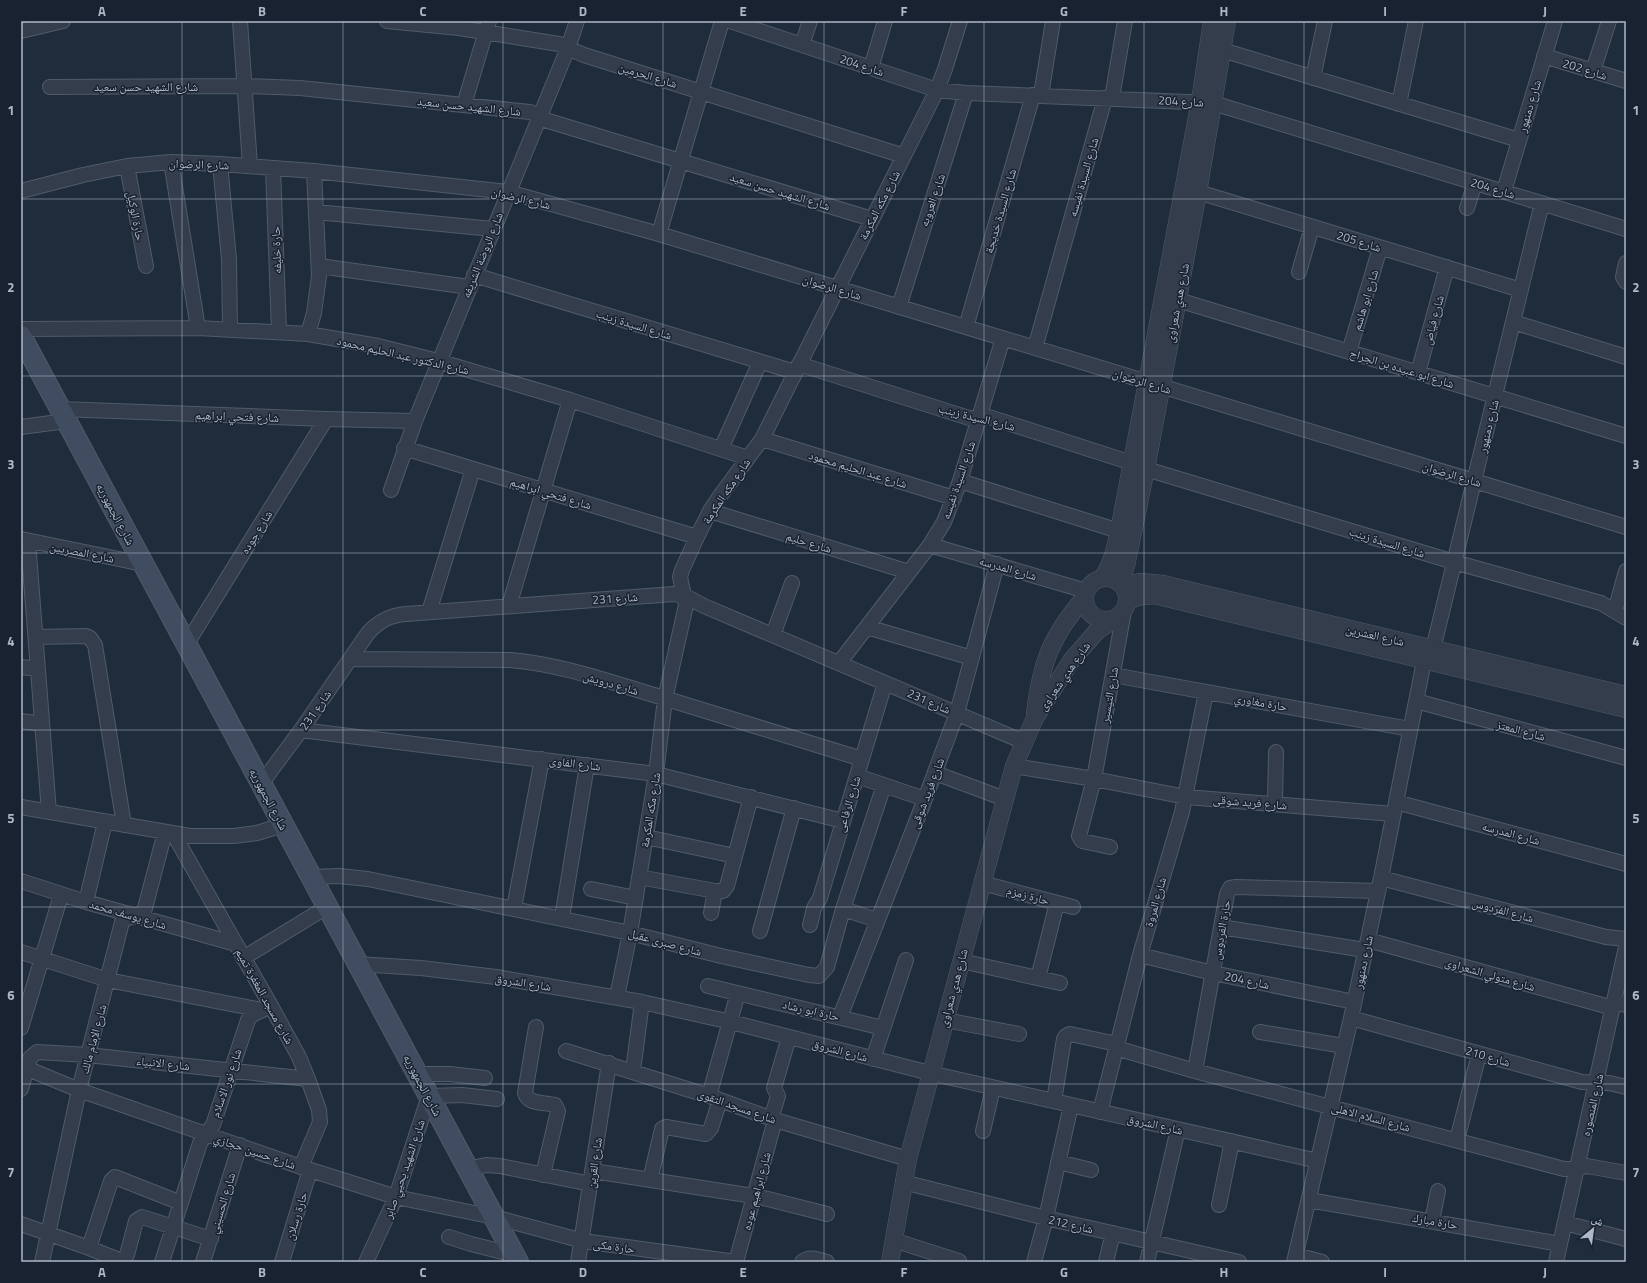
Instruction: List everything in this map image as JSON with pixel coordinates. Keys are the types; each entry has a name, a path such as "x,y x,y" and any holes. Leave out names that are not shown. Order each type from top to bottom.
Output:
{"main road":[{"name":"شارع الجمهوريه","path":"21,336 516,1258"}],"street":[{"path":"21,31 63,21"},
{"path":"240,21 250,166"},
{"name":"شارع الحرمين","path":"387,21 488,27 559,44 584,55 904,156"},
{"name":"شارع الروضة الشريفه","path":"391,490 414,421 568,48 576,21"},
{"path":"659,234 722,21"},
{"path":"802,45 810,21"},
{"path":"871,68 885,21"},
{"name":"شارع مكه المكرمة","path":"617,997 630,933 646,837 656,774 665,699 685,610 685,596 680,584 682,570 710,511 762,439 937,90 946,69 960,21"},
{"name":"شارع السيدة خديجة","path":"966,327 1037,95 1053,21"},
{"name":"شارع السيدة نفيسه","path":"1035,348 1109,98 1125,21"},
{"name":"شارع هدي شعراوى","path":"1154,384 1178,300 1198,192 1212,21"},
{"name":"شارع هدي شعراوى","path":"1122,584 1126,566 1139,466 1206,102 1222,50 1227,21"},
{"path":"1313,78 1325,21"},
{"path":"1399,104 1416,21"},
{"name":"شارع دمنهور","path":"1504,191 1554,21"},
{"path":"1593,71 1609,21"},
{"name":"شارع 204","path":"735,22 937,90 966,93 1206,102 1626,228"},
{"path":"464,105 488,27"},
{"path":"1222,50 1519,140"},
{"name":"شارع 202","path":"1544,56 1626,81"},
{"name":"شارع الشهيد حسن سعيد","path":"50,87 244,86 300,88 530,112 545,120 872,218"},
{"name":"شارع العروبه","path":"899,307 966,93"},
{"path":"171,162 198,328"},
{"name":"شارع الرضوان","path":"21,192 83,174 127,166 171,162 314,171 508,192 659,234 1626,527"},
{"path":"220,164 229,259 230,329"},
{"name":"حارة الوكيل","path":"127,166 146,266"},
{"name":"حارة خليفه","path":"273,168 279,331"},
{"path":"308,334 318,293 319,266 314,171"},
{"path":"1467,208 1475,183"},
{"name":"شارع 205","path":"1198,192 1521,290"},
{"name":"شارع دمنهور","path":"1295,1259 1351,1018 1416,701 1454,562 1542,203"},
{"path":"316,212 493,229"},
{"path":"1298,272 1312,227"},
{"name":"شارع ابو هاشم","path":"1349,352 1380,248"},
{"path":"1626,263 1623,277 1626,282"},
{"name":"شارع السيدة زينب","path":"319,266 471,281 760,362 797,368 969,418 989,417 1139,466 1454,562 1601,603 1620,615"},
{"name":"شارع فياض","path":"1418,373 1447,268"},
{"name":"شارع ابو عبيده بن الجراح","path":"1178,300 1626,436"},
{"path":"1513,322 1626,357"},
{"name":"شارع الدكتور عبد الحليم محمود","path":"21,329 198,328 279,331 308,334 378,346 438,361 570,400 748,458"},
{"name":"شارع السيدة نفيسه","path":"839,663 930,545 944,522 960,481 1003,338"},
{"path":"721,448 760,362"},
{"path":"508,606 570,400"},
{"path":"21,426 63,415"},
{"name":"شارع فتحي ابراهيم","path":"63,415 414,421"},
{"name":"شارع جوده","path":"186,645 326,419"},
{"name":"شارع عبد الحليم محمود","path":"762,439 954,498"},
{"name":"شارع فتحي ابراهيم","path":"404,448 697,537"},
{"name":"شارع هدي شعراوى","path":"1102,578 1111,561 1139,466"},
{"path":"429,612 473,469"},
{"path":"960,481 1119,532"},
{"name":"شارع حليم","path":"710,511 909,572"},
{"path":"25,540 36,637 49,812"},
{"name":"شارع المصريين","path":"25,540 143,564"},
{"name":"شارع المدرسه","path":"930,545 997,564 1085,594"},
{"name":"شارع فريد شوقى","path":"840,1017 957,713 997,564"},
{"path":"1620,615 1626,570"},
{"path":"1102,578 1115,579 1122,584 1128,596 1121,611 1099,619 1093,616 1085,604 1085,594 1095,580 1102,578"},
{"name":"شارع العشرين","path":"1122,584 1142,582 1162,584 1428,654 1626,710"},
{"path":"773,635 792,583"},
{"name":"شارع 231","path":"261,784 301,730 368,633 381,621 397,615 429,612 674,594 685,596 704,606 1024,742"},
{"name":"شارع هدي شعراوى","path":"1035,718 1038,691 1044,664 1055,637 1085,594"},
{"name":"شارع العشرين","path":"1121,611 1136,597 1154,595 1626,695"},
{"name":"شارع هدي شعراوى","path":"890,1262 908,1159 960,961 1014,766 1035,718 1071,661 1097,631 1121,611"},
{"name":"شارع التيسير","path":"1110,847 1082,841 1079,838 1094,779 1113,675 1121,611"},
{"path":"867,627 972,658"},
{"path":"36,637 86,636 93,642 124,825"},
{"name":"شارع درويش","path":"351,659 529,662 597,678 862,759"},
{"path":"21,667 38,669"},
{"name":"حارة مغاوري","path":"1113,675 1410,729"},
{"name":"شارع الرفاعى","path":"810,925 814,908 820,898 885,683"},
{"name":"شارع المروة","path":"1100,1112 1140,955 1186,797 1206,692"},
{"name":"شارع المعتز","path":"1416,701 1626,758"},
{"path":"21,721 42,724"},
{"name":"شارع الفاوى","path":"301,730 656,774 843,821"},
{"path":"1275,804 1276,752"},
{"path":"514,908 542,759"},
{"path":"562,918 587,765"},
{"name":"شارع فريد شوقى","path":"1014,766 1094,779 1186,797 1275,804 1394,808"},
{"path":"935,773 1005,799"},
{"path":"857,776 925,799"},
{"name":"شارع صبرى عقيل","path":"311,877 339,876 368,879 562,918 630,933 720,956 819,976 827,967 843,909 884,785"},
{"path":"639,877 715,892 723,891 728,886 751,798"},
{"path":"21,807 190,836 234,836 256,833 283,825"},
{"path":"760,931 794,808"},
{"name":"شارع المدرسه","path":"1394,808 1626,864"},
{"path":"86,902 105,822"},
{"name":"شارع الإمام مالك","path":"42,1262 79,1090 122,922 126,918 144,912 169,833"},
{"name":"شارع مسجد المغفرة تميم","path":"169,833 236,944 266,1008 299,1057 308,1079 319,1110 320,1122 306,1169"},
{"path":"646,837 735,856"},
{"name":"شارع يوسف محمد","path":"21,881 86,902 236,944"},
{"name":"حارة زمزم","path":"982,883 1073,907"},
{"name":"حارة الفردوس","path":"1195,1071 1227,894 1233,887 1379,884"},
{"name":"شارع الفردوس","path":"1379,884 1606,937 1626,938"},
{"path":"591,889 636,898"},
{"path":"711,913 715,892"},
{"path":"21,1028 61,894"},
{"path":"1038,978 1057,903"},
{"path":"243,958 327,907"},
{"path":"843,909 877,920"},
{"name":"شارع متولي الشعراوى","path":"1221,927 1366,945 1618,1005"},
{"name":"شارع المنصوره","path":"1556,1262 1597,1084 1618,1005 1626,947"},
{"path":"21,952 108,980 266,1008"},
{"name":"شارع 204","path":"1140,955 1213,973 1354,1002"},
{"path":"873,1059 906,960"},
{"path":"960,961 1060,983"},
{"name":"شارع الشروق","path":"358,964 421,968 496,977 642,1002 731,1022 993,1088 1318,1161"},
{"name":"حارة ابو رشاد","path":"708,986 883,1028"},
{"path":"650,1180 662,1129 666,1127 706,1134 711,1128 714,1098 738,993"},
{"path":"633,1071 642,1002"},
{"name":"شارع نور الاسلام","path":"162,1262 200,1143 212,1124 248,1020 250,1016 266,1008"},
{"name":"شارع 210","path":"1351,1018 1582,1082 1597,1084 1608,1083 1626,1087"},
{"path":"945,1020 1019,1034"},
{"path":"536,1026 525,1093 526,1096 532,1101 555,1104 558,1111 543,1175"},
{"path":"1260,1032 1344,1046"},
{"name":"شارع السلام الاهلى","path":"1054,1101 1064,1039 1070,1034 1117,1046 1195,1071 1564,1169 1592,1166 1626,1173"},
{"name":"شارع ابراهيم عوده","path":"736,1262 773,1120 778,1096 774,1088 789,1037"},
{"name":"شارع مسجد التقوى","path":"566,1051 633,1071 714,1098 773,1120 908,1159"},
{"name":"شارع الانبياء","path":"24,1067 30,1058 37,1052 88,1055 308,1079"},
{"path":"1457,1140 1479,1054"},
{"name":"شارع القرين","path":"578,1262 583,1241 608,1064"},
{"path":"21,1089 24,1067"},
{"name":"شارع حسين حجازي","path":"24,1067 79,1090 306,1169 396,1197 494,1217"},
{"path":"417,1074 450,1074 485,1078"},
{"path":"983,1131 993,1088"},
{"path":"429,1096 462,1095 497,1099"},
{"name":"شارع الشهيد يحيي صابر","path":"366,1262 396,1197 429,1096"},
{"path":"1034,1262 1046,1218 1071,1105"},
{"path":"1147,1262 1178,1129"},
{"path":"1219,1205 1232,1141"},
{"name":"شارع الحسيني","path":"204,1262 240,1145"},
{"path":"1058,1162 1091,1170"},
{"path":"468,1169 486,1165 500,1166 543,1175 650,1180 754,1196 827,1214"},
{"name":"حارة رسلان","path":"282,1262 306,1169"},
{"path":"89,1248 111,1181 115,1177 181,1203"},
{"name":"شارع 212","path":"903,1182 1046,1218 1239,1262"},
{"path":"1432,1221 1438,1191"},
{"name":"حارة مبارك","path":"1309,1200 1560,1244"},
{"path":"21,1224 89,1248 123,1262 127,1255 138,1219 142,1217 211,1239"},
{"name":"حارة مكى","path":"494,1217 583,1241 736,1262"},
{"path":"1565,1223 1626,1239"},
{"path":"1106,1262 1113,1233"},
{"path":"449,1237 516,1258"},
{"path":"893,1240 959,1260"},
{"path":"802,1262 808,1258 827,1262"},
{"path":"1295,1259 1322,1262"}]}
